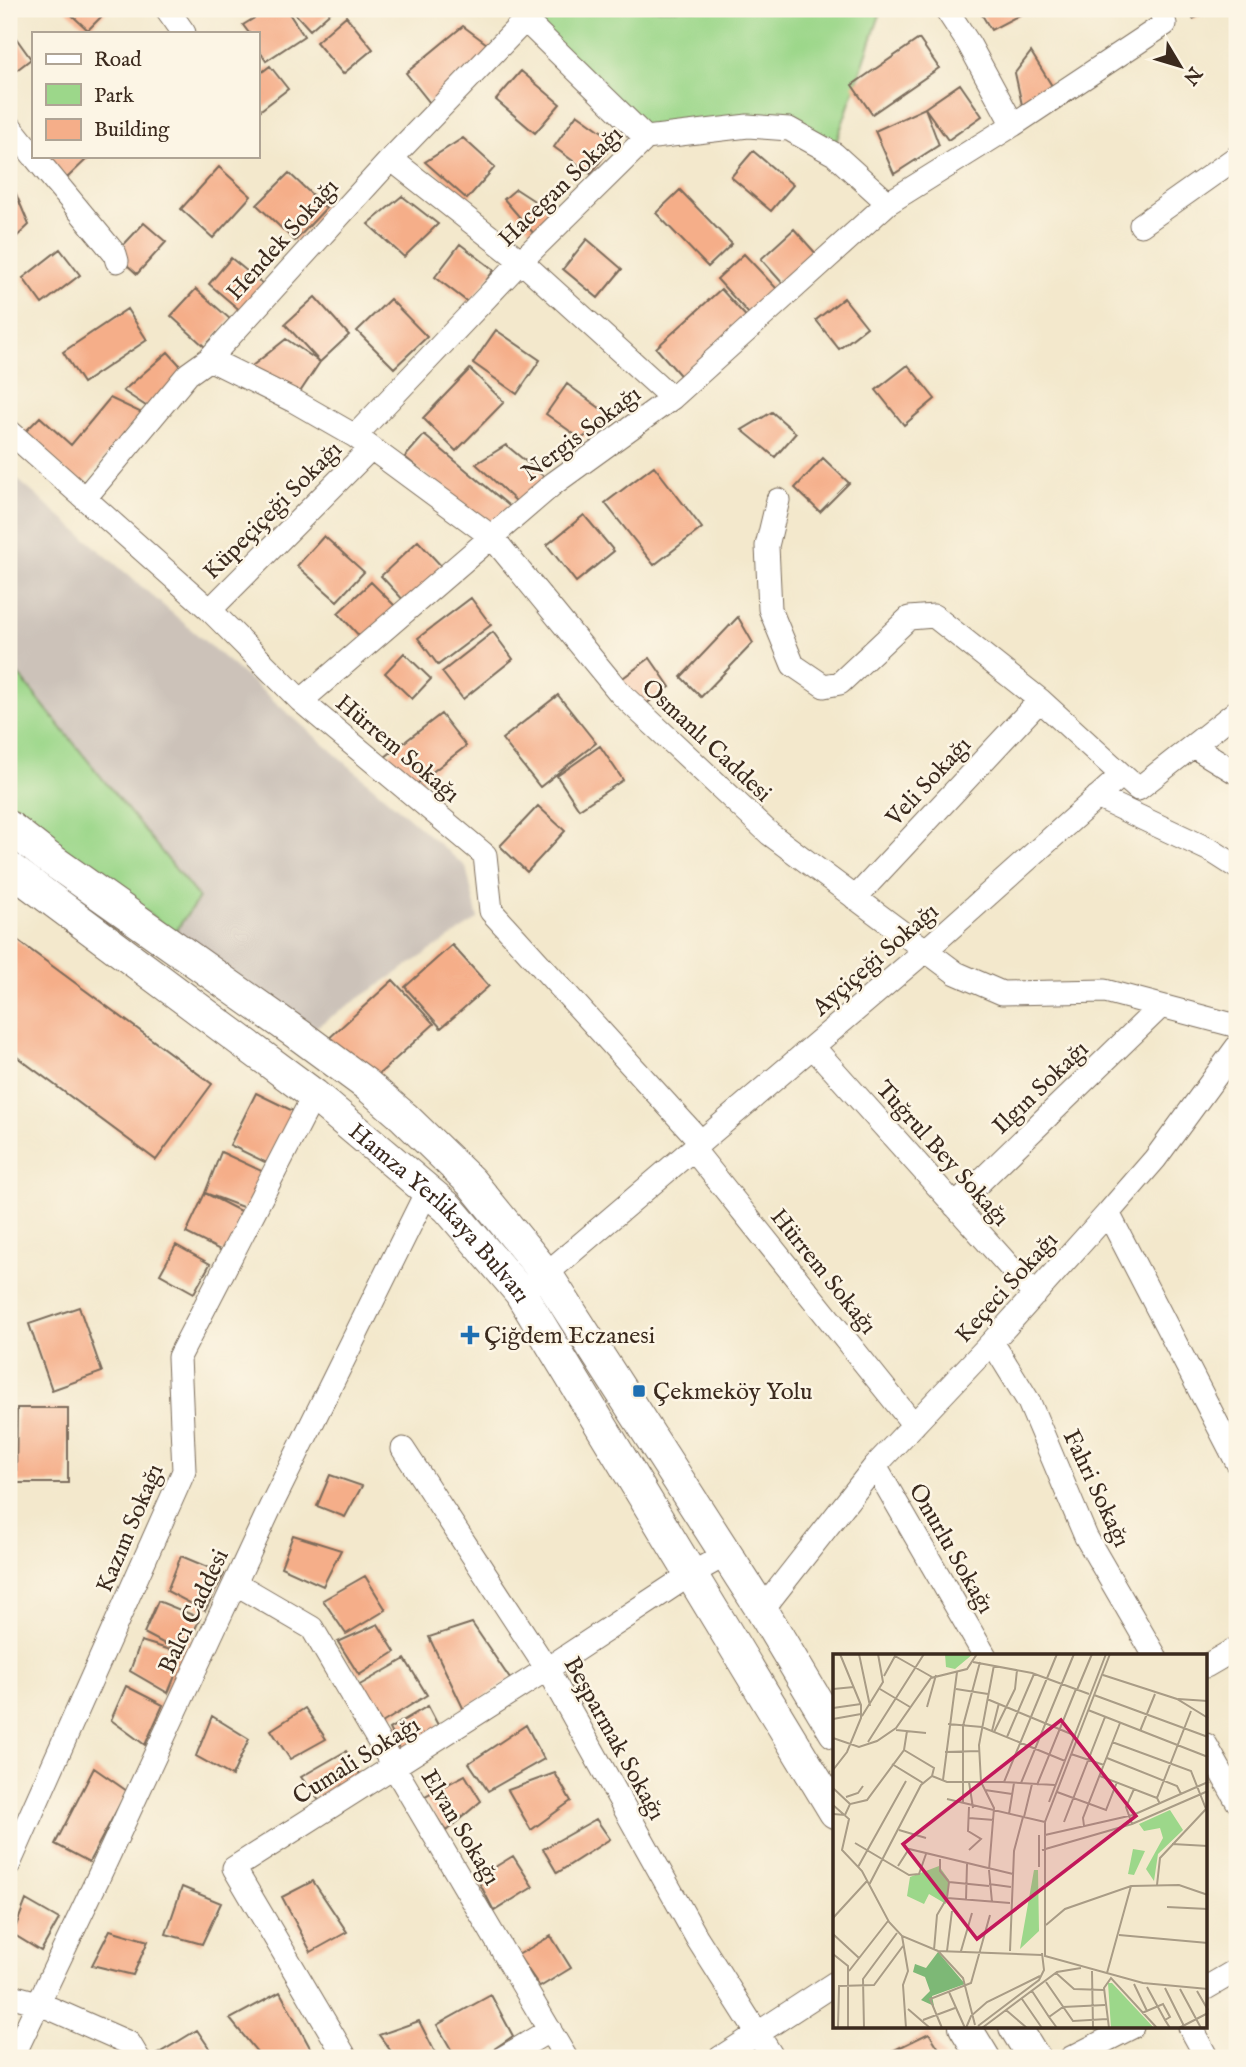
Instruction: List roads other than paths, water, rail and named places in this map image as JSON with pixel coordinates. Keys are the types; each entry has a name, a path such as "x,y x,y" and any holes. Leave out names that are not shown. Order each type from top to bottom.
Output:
{"main road":[{"name":"Hamza Yerlikaya Bulvarı","path":"9,827 366,1085 404,1117 471,1182 546,1274 762,1610 833,1729"},
{"name":"Hamza Yerlikaya Bulvarı","path":"9,868 314,1096 448,1208 520,1292 833,1809"},
{"path":"966,2028 984,2058"},
{"path":"1016,2028 1034,2058"}],"street":[{"path":"167,9 183,32"},
{"path":"946,9 969,44 1013,125"},
{"name":"Nergis Sokağı","path":"301,701 553,484 672,398 888,202 1013,125 1165,24 1160,9"},
{"path":"523,15 646,138"},
{"name":"Hendek Sokağı","path":"85,498 188,373 209,359 523,15"},
{"path":"9,125 32,153"},
{"name":"Hacegan Sokağı","path":"363,442 521,261 646,138 748,125 789,129 834,154 888,202"},
{"path":"1141,225 1237,157"},
{"path":"36,158 115,254 117,261"},
{"path":"391,159 521,261 672,398"},
{"name":"Osmanlı Caddesi","path":"209,359 294,401 363,442 492,537 620,693 770,834 956,973 1002,993 1104,991 1237,1026"},
{"name":"Hürrem Sokağı","path":"9,431 210,610 301,701 485,855 491,911 697,1146 914,1425"},
{"name":"Küpeçiçeği Sokağı","path":"210,610 363,442"},
{"path":"778,500 767,546 770,609 793,665 824,685 841,683 909,618 934,616 1040,700 1138,789 1237,711"},
{"name":"Veli Sokağı","path":"855,898 1040,700"},
{"path":"1193,746 1237,773"},
{"name":"Ayçiçeği Sokağı","path":"520,1292 546,1274 926,950 1122,775"},
{"path":"1097,797 1212,851 1237,867"},
{"name":"Ilgın Sokağı","path":"955,1206 1161,1006"},
{"name":"Tuğrul Bey Sokağı","path":"813,1047 1035,1295"},
{"name":"Keçeci Sokağı","path":"762,1610 875,1466 1035,1295 1155,1159 1237,1047"},
{"name":"Kazım Sokağı","path":"9,1864 184,1471 179,1357 314,1096"},
{"name":"Balcı Caddesi","path":"13,2058 270,1508 428,1189"},
{"path":"1108,1213 1237,1462"},
{"name":"Fahri Sokağı","path":"992,1342 1029,1402 1086,1536 1154,1654"},
{"name":"Beşparmak Sokağı","path":"403,1449 547,1669 697,1938 773,2058"},
{"name":"Onurlu Sokağı","path":"875,1466 984,1654"},
{"name":"Cumali Sokağı","path":"346,2058 234,1868 395,1767 691,1574 725,1555"},
{"name":"Elvan Sokağı","path":"235,1583 312,1628 566,2058"},
{"path":"1208,1665 1237,1648"},
{"path":"1208,1749 1237,1801"},
{"path":"1208,1987 1237,1970"},
{"path":"720,2058 833,1984"},
{"path":"9,1995 38,2003 129,2043 138,2058"},
{"path":"1071,2058 1130,2028"},
{"path":"1191,2028 1207,2058"},
{"path":"503,2058 550,2030"}],"place":[{"name":"Çiğdem Eczanesi","path":"470,1335"},
{"name":"Çekmeköy Yolu","path":"639,1391"}]}
